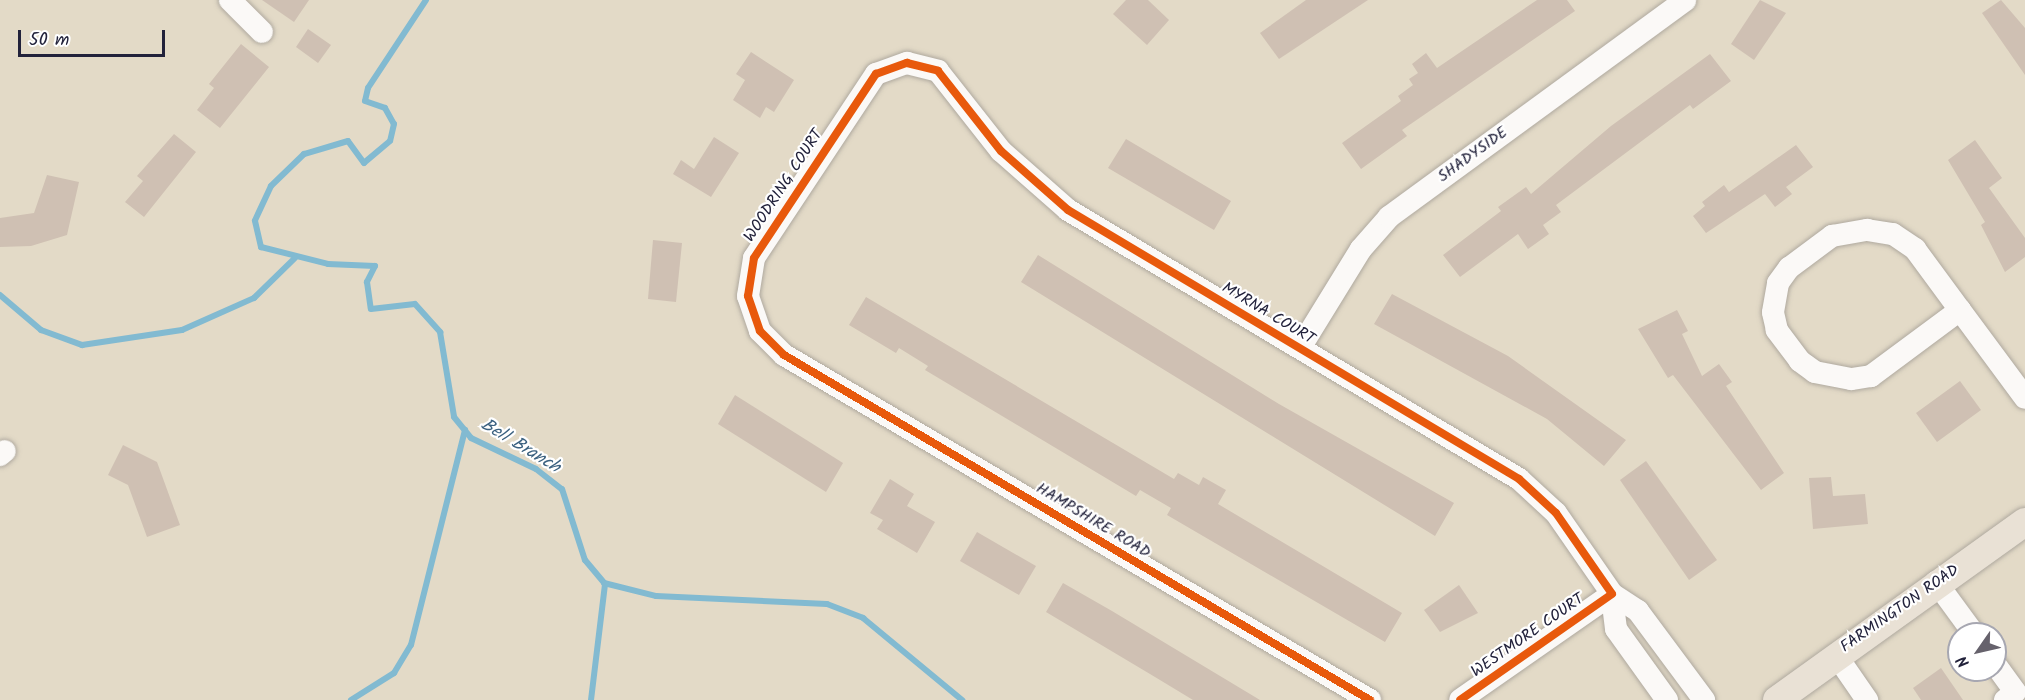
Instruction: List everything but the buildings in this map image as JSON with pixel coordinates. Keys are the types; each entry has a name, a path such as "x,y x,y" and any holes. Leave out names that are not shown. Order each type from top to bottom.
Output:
{"main road":[{"name":"FARMINGTON ROAD","path":"1777,700 1936,582 2025,522"}],"street":[{"path":"230,0 262,32"},
{"name":"SHADYSIDE","path":"1300,348 1361,249 1389,217 1685,0"},
{"name":"MYRNA COURT","path":"907,63 929,66 947,78 1001,151 1068,210 1519,479 1577,539 1612,594 1638,611 1704,700"},
{"name":"WOODRING COURT","path":"838,387 784,355 760,332 748,296 750,270 866,84 885,68 907,63"},
{"path":"1960,309 1871,376 1851,379 1815,372 1800,361 1777,330 1773,312 1778,283 1789,268 1832,236 1867,230 1893,234 1915,249 1960,309 2025,398"},
{"name":"HAMPSHIRE ROAD","path":"838,387 1370,700"},
{"path":"1936,582 1965,622"},
{"name":"MYRNA COURT","path":"1612,594 1616,629 1667,700"},
{"name":"WESTMORE COURT","path":"1460,700 1612,594"},
{"path":"1836,655 1867,700"},
{"path":"2005,700 2015,692 2007,681"}],"waterway":[{"name":"Bell Branch","path":"426,0 368,88 365,101 385,108 394,124 390,141 364,163 348,141 304,154 271,186 255,221 261,247 328,264 375,266 367,282 371,309 415,304 440,332 454,417 471,438 536,469 562,489 585,560 604,583 656,596 827,604 863,618 962,700"},
{"path":"0,295 41,330 82,345 182,330 254,298 295,258"},
{"path":"351,700 394,673 411,645 465,430"},
{"path":"591,700 605,584"}],"cycle path":[{"path":"1370,700 784,355 760,331 748,296 754,258 876,74 907,63 938,71 1001,151 1068,210 1519,479 1556,513 1612,594 1460,700"}]}
